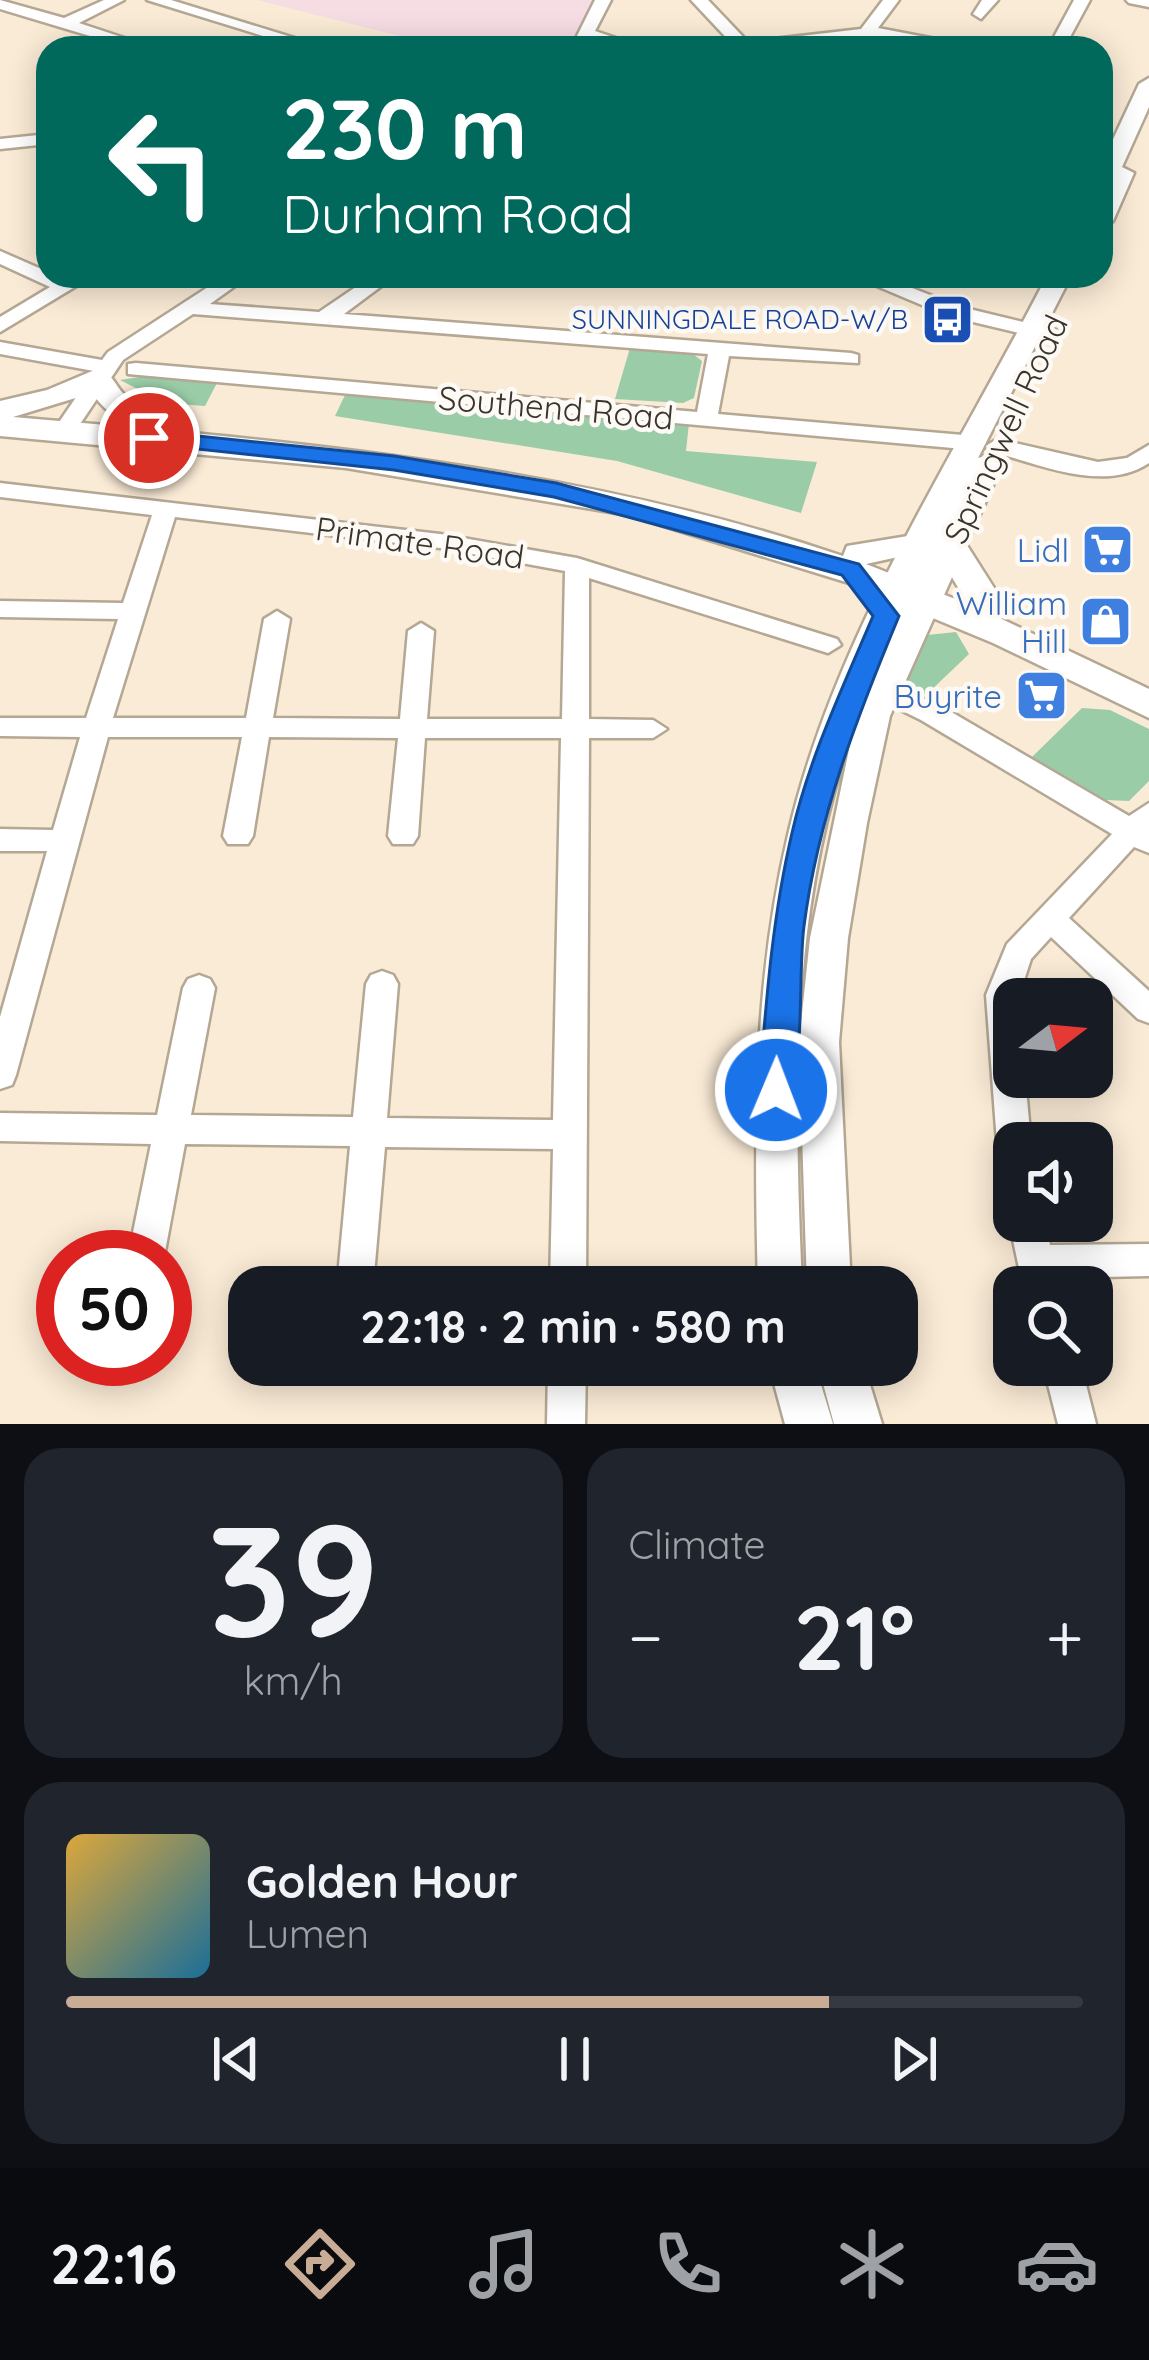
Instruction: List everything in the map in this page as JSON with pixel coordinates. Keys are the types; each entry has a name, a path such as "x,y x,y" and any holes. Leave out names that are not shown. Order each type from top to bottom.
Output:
{"highway":[{"path":"2,413 58,397 101,373 115,404 146,419"},
{"path":"2,413 394,463 556,490 855,562 982,611 1149,705"},
{"path":"69,422 146,419 480,455 652,490 917,584 1149,682"}],"main road":[{"path":"1113,164 1148,90"},
{"path":"1113,195 1149,117"},
{"name":"Springwell Road","path":"1041,332 1055,288"},
{"name":"Springwell Road","path":"917,584 1041,332 1068,288"},
{"path":"828,1266 821,1021 849,823 917,584"},
{"path":"780,1266 777,1025 788,926 807,829 836,736 917,584"},
{"path":"798,1386 809,1424"},
{"path":"847,1386 857,1424"}],"street":[{"path":"66,23 116,0"},
{"path":"155,0 278,36"},
{"path":"586,36 603,0"},
{"path":"699,0 733,36"},
{"path":"867,32 891,0"},
{"path":"1062,36 1082,0"},
{"path":"1134,0 1149,2"},
{"path":"0,4 107,36"},
{"path":"855,36 867,32 894,36"},
{"path":"0,144 36,140"},
{"path":"0,257 36,269"},
{"path":"0,326 62,288"},
{"path":"69,422 101,373 220,288"},
{"path":"324,318 368,288"},
{"path":"894,288 955,312 1041,332"},
{"path":"188,308 851,359"},
{"path":"0,348 101,373"},
{"path":"706,421 720,349"},
{"name":"Southend Road","path":"136,369 986,444 1112,471 1132,467 1149,452"},
{"name":"Primate Road","path":"0,490 440,541 577,566 828,645"},
{"path":"0,1075 14,972 67,841 96,728 166,507"},
{"path":"568,1266 577,566"},
{"path":"0,609 134,611"},
{"path":"238,836 277,619"},
{"path":"403,836 421,631"},
{"path":"883,691 1143,829 1049,917 1018,953 1002,995 1012,1122"},
{"path":"0,727 652,729"},
{"path":"0,840 67,841"},
{"path":"1049,917 1149,1010"},
{"path":"358,1266 382,984"},
{"path":"152,1230 199,988"},
{"path":"0,1127 569,1136"},
{"path":"1105,1266 1149,1260"},
{"path":"566,1424 567,1386"},
{"path":"1067,1386 1077,1424"}],"shaded area":[{"path":"257,0 599,0 576,36 400,36"}],"green space":[{"path":"630,348 693,354 702,361 694,398 683,403 615,399"},
{"path":"145,376 218,381 205,406 165,403 120,380"},
{"path":"345,395 689,423 686,451 817,462 801,513 617,461 335,416"},
{"path":"956,632 969,654 926,695 909,684 909,673 927,635"},
{"path":"1082,708 1110,710 1149,729 1149,781 1129,801 1106,800 1032,757"}],"place":[{"name":"SUNNINGDALE ROAD-W/B","path":"947,319"},
{"name":"Lidl","path":"1108,549"},
{"name":"William Hill","path":"1106,621"},
{"name":"Buyrite","path":"1041,695"}],"route":[{"path":"149,438 394,463 556,490 807,555 850,569 864,582 886,616 836,736 807,829 788,926 777,1025 776,1090"}]}
